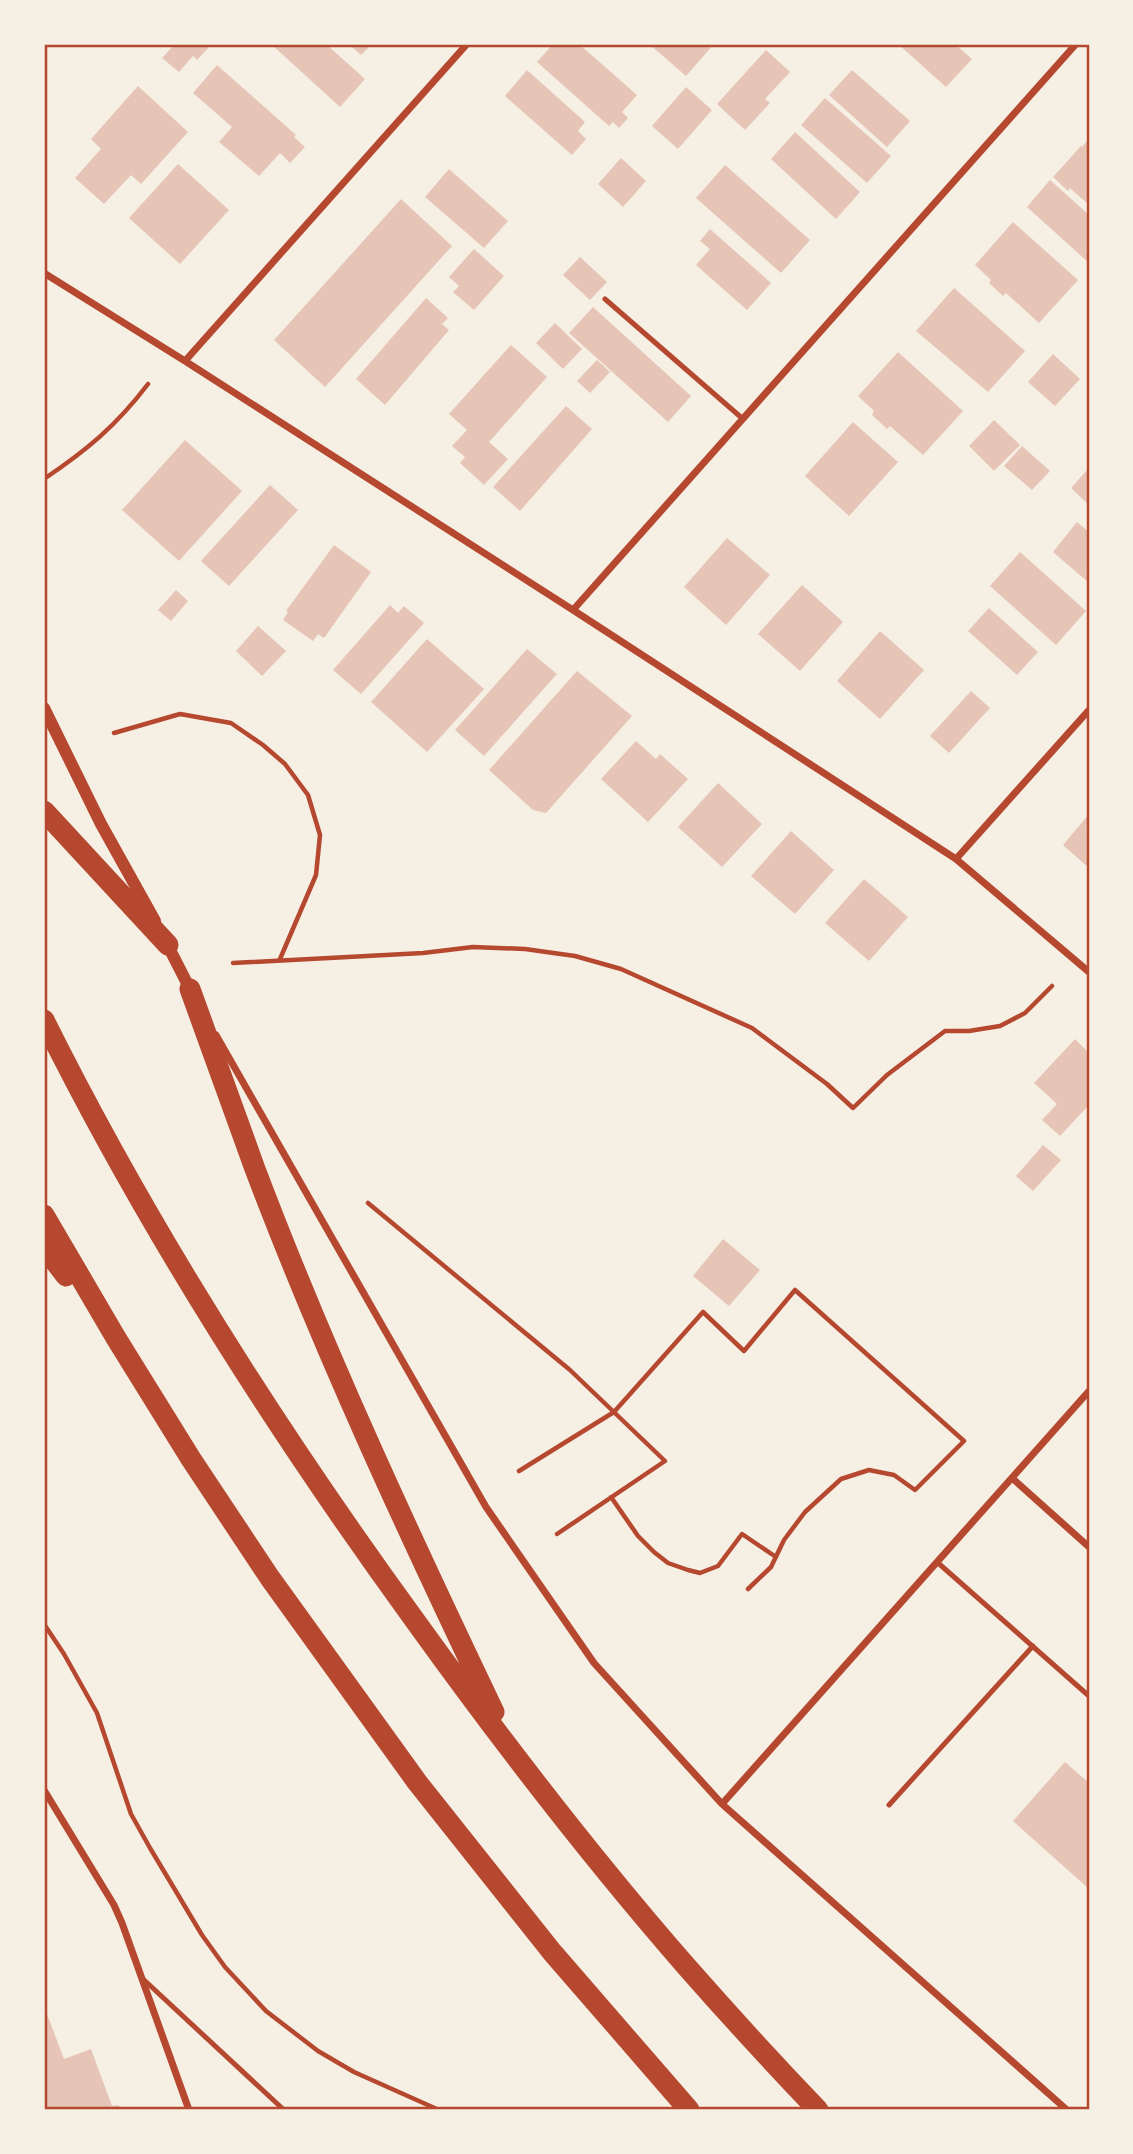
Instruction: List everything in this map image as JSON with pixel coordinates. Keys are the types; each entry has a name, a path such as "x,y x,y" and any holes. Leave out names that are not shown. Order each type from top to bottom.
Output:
{"highway":[{"path":"44,811 169,946"},
{"path":"190,989 256,1170 327,1346 433,1584 514,1755"},
{"path":"44,1020 131,1182 199,1299 349,1531 514,1755 615,1882 685,1965 818,2110"},
{"path":"44,1215 191,1459 270,1578 417,1783 552,1952 689,2110"},
{"path":"44,1247 116,1338"}],"street":[{"path":"185,361 467,44"},
{"path":"573,610 1076,44"},
{"path":"44,273 573,610 957,859 1089,972"},
{"path":"44,708 101,824 190,989 486,1507 594,1663 722,1804 1067,2110"},
{"path":"957,859 1089,710"},
{"path":"722,1804 1089,1391"},
{"path":"1012,1478 1089,1547"},
{"path":"44,1790 114,1905 189,2110"}],"lane":[{"path":"605,299 743,419"},
{"path":"937,1562 1089,1696"},
{"path":"889,1805 1033,1646"},
{"path":"141,1978 284,2110"}],"path":[{"path":"44,479 102,437 126,413 148,384"},
{"path":"114,733 180,713 231,723 285,764 308,795 320,835 316,875 280,959"},
{"path":"233,963 423,953 473,947 525,949 575,956 621,969 752,1028 827,1084 853,1108 887,1075 945,1031 969,1031 1000,1026 1025,1013 1052,986"},
{"path":"368,1203 570,1370 666,1461 557,1534"},
{"path":"519,1471 614,1412 703,1312 744,1351 796,1290 964,1441 915,1490 894,1475 869,1470 841,1479 805,1512 785,1540 771,1567 748,1589"},
{"path":"611,1497 638,1536 668,1563 700,1573 718,1566 742,1534 776,1557"},
{"path":"44,1624 97,1713 131,1814 202,1935 225,1967 266,2011 318,2051 354,2071 439,2110"}],"building":[{"path":"175,44 212,44 197,60 193,56 179,72 162,58"},
{"path":"271,44 326,44 365,79 340,107"},
{"path":"349,44 372,44 361,55"},
{"path":"553,44 579,44 637,95 622,112 628,118 619,128 613,122 609,126 537,62"},
{"path":"649,44 714,44 686,76"},
{"path":"898,44 955,44 972,59 946,87"},
{"path":"766,50 790,72 765,99 770,103 745,130 717,104"},
{"path":"217,65 296,135 294,137 305,147 290,163 280,153 259,176 219,142 232,127 193,93"},
{"path":"527,70 585,122 578,131 586,139 572,155 505,96"},
{"path":"852,70 910,121 887,147 829,95"},
{"path":"138,86 188,132 141,184 131,175 104,204 75,178 101,149 91,139"},
{"path":"686,87 712,110 678,149 652,126"},
{"path":"825,98 891,156 867,183 801,125"},
{"path":"795,132 860,192 836,219 771,159"},
{"path":"1089,139 1089,205 1053,177"},
{"path":"621,158 646,181 623,207 598,184"},
{"path":"178,164 229,210 180,264 129,218"},
{"path":"725,165 810,240 781,273 696,198"},
{"path":"449,169 508,221 484,248 425,197"},
{"path":"1050,180 1089,215 1089,263 1027,207"},
{"path":"401,199 452,246 325,387 274,340"},
{"path":"1013,222 1078,280 1039,323 1006,293 1003,296 975,265"},
{"path":"710,229 771,283 747,310 696,265 710,249 700,241"},
{"path":"474,249 504,276 474,310 453,292 459,286 449,277"},
{"path":"580,257 607,282 590,300 563,275"},
{"path":"954,288 1025,351 988,392 916,331"},
{"path":"426,298 448,318 442,324 449,330 385,405 356,379"},
{"path":"593,307 691,396 668,422 569,333"},
{"path":"555,323 582,349 563,369 536,343"},
{"path":"511,345 547,377 489,442 508,459 484,485 460,463 465,457 452,446 467,430 449,414"},
{"path":"898,352 963,411 923,455 890,426 887,429 872,415 874,411 858,396"},
{"path":"1053,354 1080,379 1055,406 1028,382"},
{"path":"597,360 610,372 590,393 577,381"},
{"path":"566,406 592,429 520,511 493,487"},
{"path":"994,420 1020,445 994,471 969,446"},
{"path":"853,422 898,462 849,516 805,476"},
{"path":"185,440 242,491 179,561 122,510"},
{"path":"1022,446 1050,471 1032,490 1004,466"},
{"path":"1089,468 1089,505 1071,488"},
{"path":"270,485 298,510 229,586 201,561"},
{"path":"1077,522 1089,532 1089,583 1053,552"},
{"path":"727,538 770,575 726,625 684,587"},
{"path":"334,545 371,572 324,638 318,634 313,641 283,620 288,612 286,611"},
{"path":"1020,552 1086,611 1056,645 990,586"},
{"path":"802,585 843,622 800,671 758,634"},
{"path":"176,590 188,601 171,621 158,610"},
{"path":"390,605 398,613 404,606 424,623 361,694 333,670"},
{"path":"989,608 1038,652 1017,675 968,631"},
{"path":"258,626 286,651 262,676 236,651"},
{"path":"880,631 924,670 880,719 837,681"},
{"path":"427,639 484,689 427,752 371,702"},
{"path":"527,649 557,674 484,756 455,730"},
{"path":"577,671 632,716 546,813 533,810 489,770"},
{"path":"971,691 990,708 949,753 930,736"},
{"path":"636,741 656,759 660,754 688,779 648,822 601,779"},
{"path":"718,783 762,824 722,867 678,827"},
{"path":"1089,814 1089,868 1063,845"},
{"path":"791,831 834,870 795,914 751,876"},
{"path":"864,879 908,917 869,961 825,923"},
{"path":"1075,1039 1089,1053 1089,1105 1060,1136 1042,1120 1057,1104 1034,1083"},
{"path":"1043,1145 1061,1160 1033,1191 1016,1176"},
{"path":"723,1239 760,1270 729,1306 693,1276"},
{"path":"1065,1762 1089,1783 1089,1889 1013,1821"},
{"path":"44,2006 64,2059 91,2049 112,2106 118,2105 123,2110 44,2110"}]}
